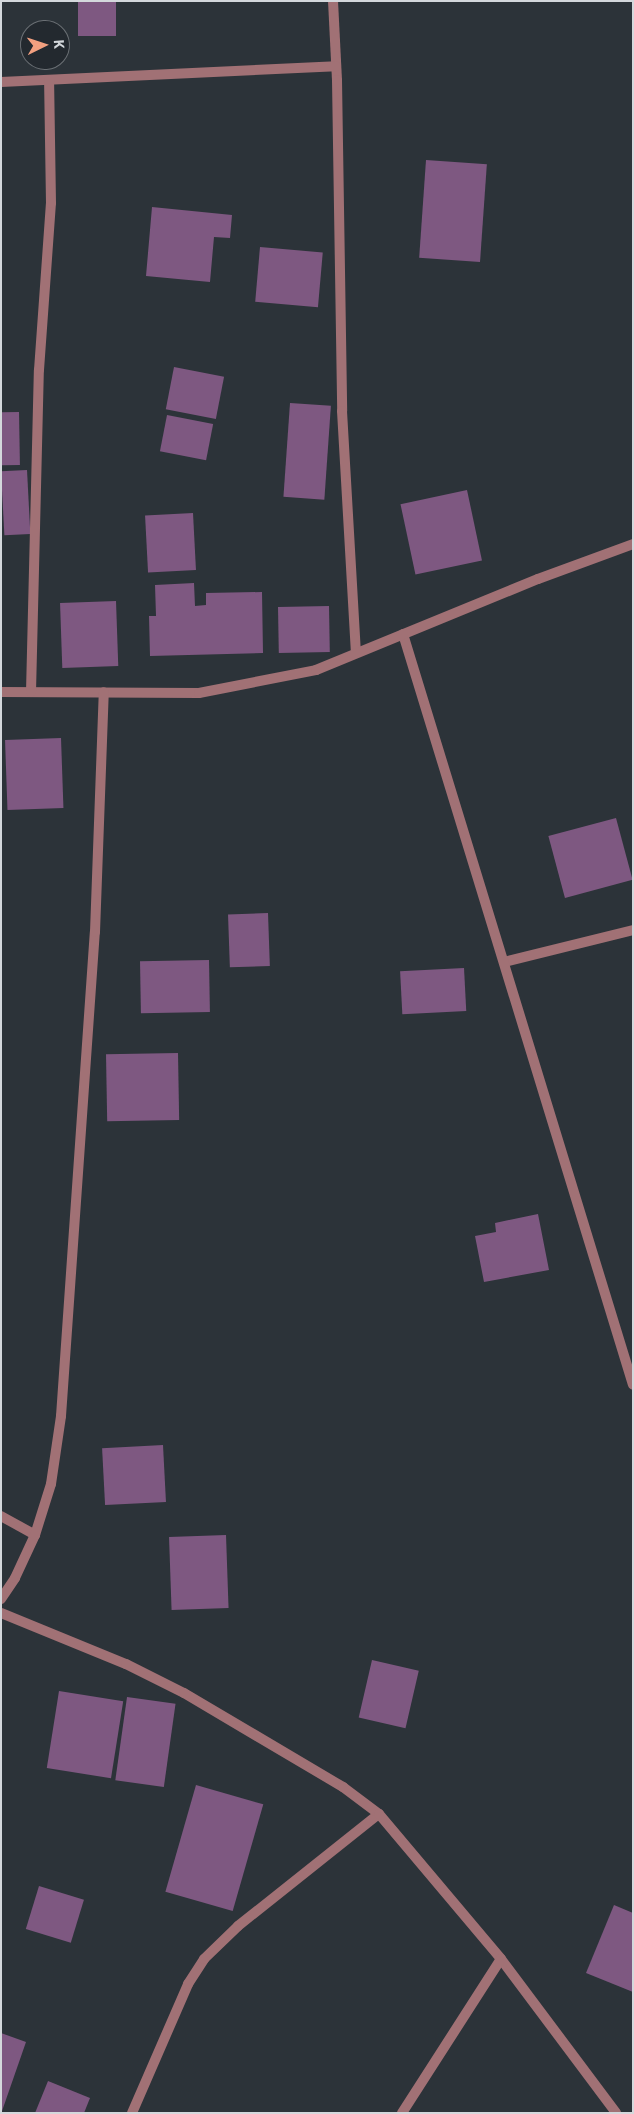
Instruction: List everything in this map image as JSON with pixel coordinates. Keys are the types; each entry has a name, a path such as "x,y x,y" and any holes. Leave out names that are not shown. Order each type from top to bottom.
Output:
{"street":[{"path":"333,1 336,66 342,411 356,653"},
{"path":"1,82 336,66"},
{"path":"30,692 39,370 51,203 49,80"},
{"path":"1,692 199,692 316,670 538,579 633,544"},
{"path":"403,634 633,1385"},
{"path":"1,1599 15,1578 35,1535 51,1484 61,1416 96,932 104,692"},
{"path":"504,962 633,930"},
{"path":"1,1516 35,1535"},
{"path":"1,1613 126,1664 184,1693 343,1786 379,1814 501,1959 616,2113"},
{"path":"132,2113 188,1984 204,1959 238,1926 379,1814"},
{"path":"402,2113 501,1959"}],"building":[{"path":"78,1 116,1 116,36 78,36"},
{"path":"426,160 487,164 480,262 419,258"},
{"path":"152,207 232,215 230,238 214,237 210,282 146,276"},
{"path":"260,247 323,252 318,307 255,302"},
{"path":"174,367 224,377 216,419 166,409"},
{"path":"290,403 331,406 324,500 283,497"},
{"path":"1,412 19,412 20,465 2,465"},
{"path":"167,415 213,424 206,460 160,451"},
{"path":"27,470 30,534 4,535 1,471"},
{"path":"467,490 482,560 415,575 400,504"},
{"path":"193,513 196,570 148,572 145,516"},
{"path":"194,583 195,606 206,605 206,593 262,592 263,653 150,656 149,616 156,616 155,585"},
{"path":"116,601 118,666 62,668 60,603"},
{"path":"329,606 330,652 279,653 278,607"},
{"path":"61,738 63,808 7,810 5,740"},
{"path":"616,818 633,880 565,898 548,836"},
{"path":"268,913 270,966 230,967 228,914"},
{"path":"209,960 210,1012 141,1013 140,961"},
{"path":"464,968 466,1011 402,1014 400,971"},
{"path":"178,1053 179,1120 107,1121 106,1054"},
{"path":"538,1214 549,1270 484,1282 475,1236 496,1232 495,1223"},
{"path":"163,1445 166,1502 105,1505 102,1448"},
{"path":"226,1535 229,1608 172,1610 169,1537"},
{"path":"372,1660 419,1671 405,1728 359,1717"},
{"path":"59,1691 123,1701 111,1778 47,1768"},
{"path":"127,1697 176,1704 164,1787 115,1780"},
{"path":"196,1785 263,1804 233,1911 165,1892"},
{"path":"39,1886 84,1900 71,1943 26,1929"},
{"path":"614,1905 633,1913 633,1992 586,1973"},
{"path":"1,2033 26,2042 2,2111 1,2111"},
{"path":"48,2081 90,2098 84,2113 35,2113"}]}
